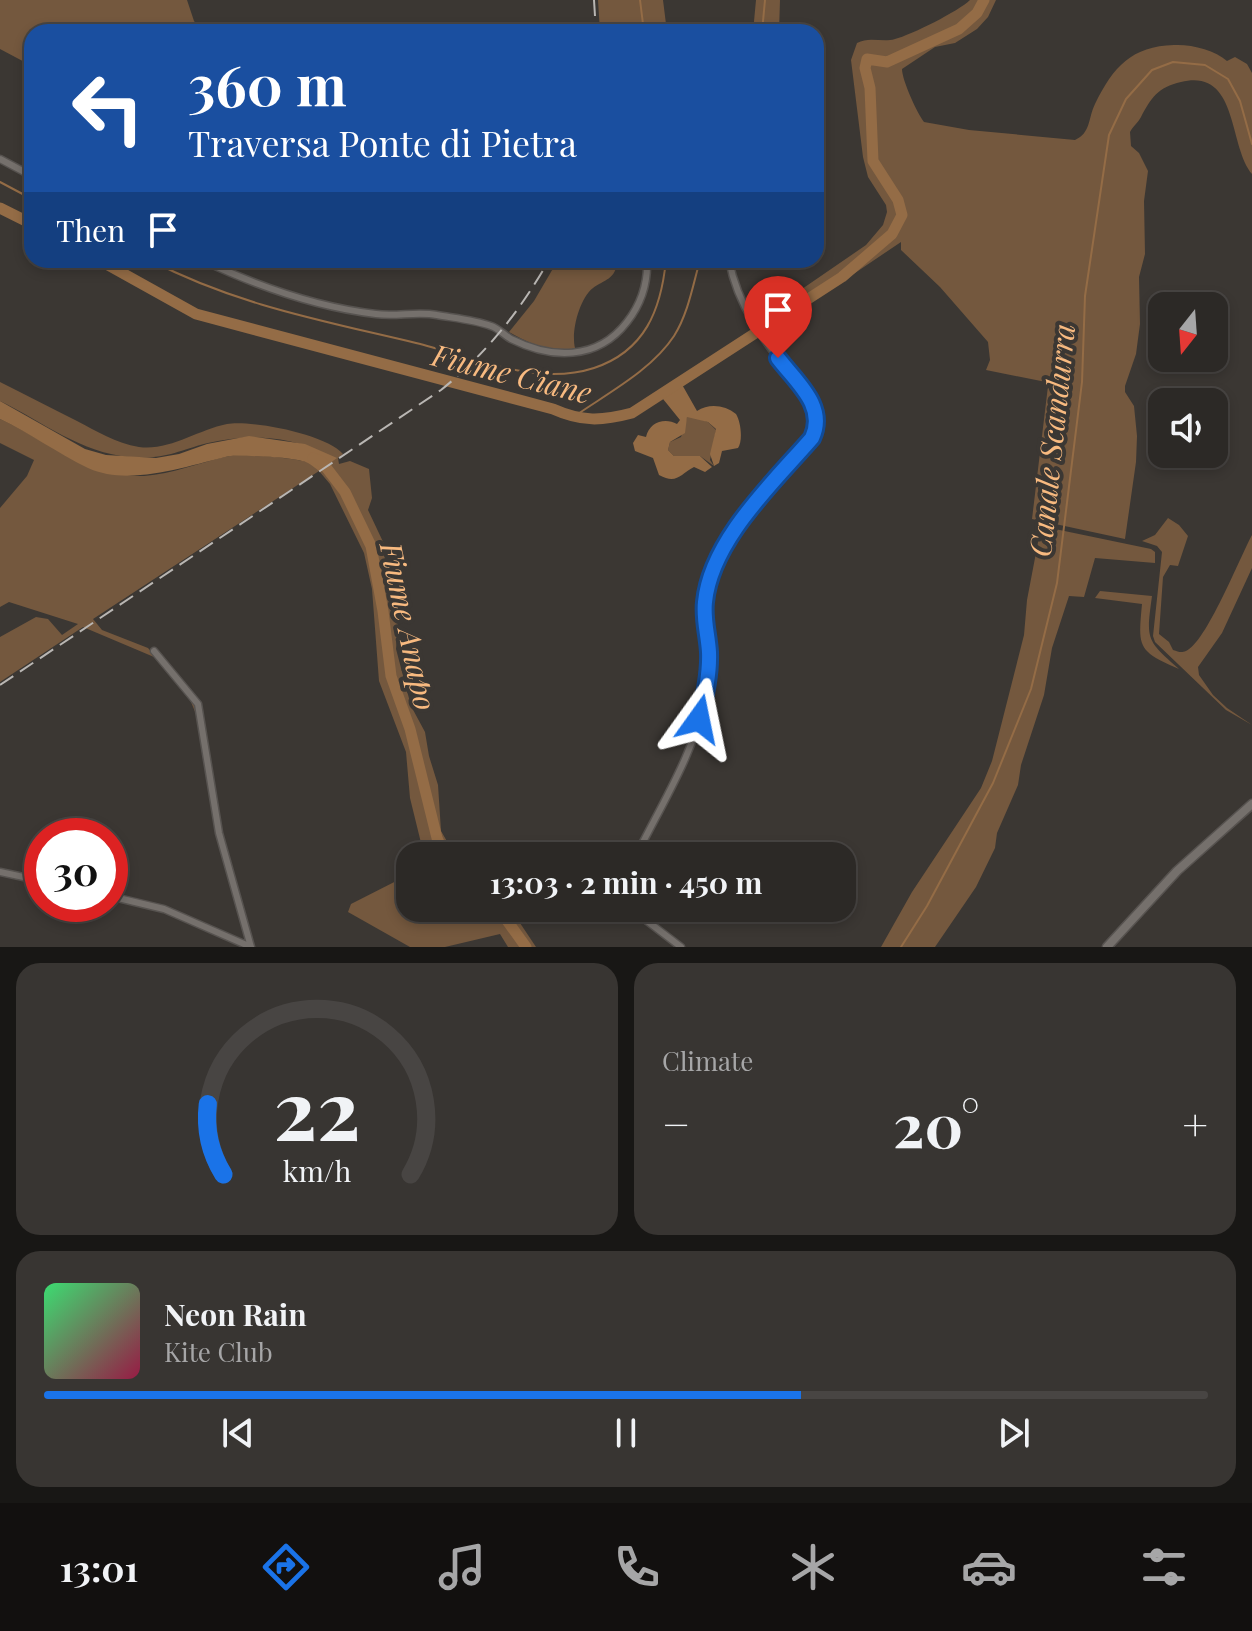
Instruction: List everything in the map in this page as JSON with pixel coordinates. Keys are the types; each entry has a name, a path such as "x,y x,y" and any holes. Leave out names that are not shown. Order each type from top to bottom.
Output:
{"street":[{"path":"0,159 24,172"},
{"path":"219,268 251,283 288,294 380,315 432,314 490,325 529,346 566,355 594,347 621,329 641,299 648,268"},
{"path":"642,842 699,719 709,669 705,601 718,562 742,521 817,428 817,412 753,325 731,268"},
{"path":"154,651 198,704 221,843 251,947"},
{"path":"1107,947 1177,871 1252,804"},
{"path":"0,872 24,877"},
{"path":"128,900 164,909 251,947"},
{"path":"648,922 681,947"}],"shaded area":[{"path":"0,0 187,0 196,24 24,24 24,62 0,49"},
{"path":"598,0 663,0 666,24 600,24"},
{"path":"756,0 780,0 779,24 754,24"},
{"path":"970,0 996,0 988,17 977,29 955,43 935,47 902,69 910,96 924,122 969,130 1075,140 1087,129 1095,104 1117,69 1135,54 1159,46 1195,47 1227,61 1235,57 1247,64 1252,73 1252,174 1244,161 1223,98 1213,87 1200,81 1181,82 1161,90 1130,132 1131,146 1139,153 1148,171 1144,201 1145,254 1139,277 1140,324 1136,354 1125,386 1125,392 1134,406 1137,436 1125,539 1032,519 1048,386 1046,382 986,370 990,360 988,342 940,287 901,250 901,242 763,335 752,314 760,318 866,245 883,225 886,205 868,177 863,157 851,60 857,43 902,37 946,16"},
{"path":"553,268 616,268 612,276 593,288 584,300 575,325 575,348 558,350 541,347 509,332 534,301"},
{"path":"680,381 697,411 717,406 736,414 740,441 738,448 722,451 719,463 714,466 710,454 716,429 708,422 687,417 685,433 670,442 668,450 674,456 700,456 712,467 705,472 694,467 670,479 659,475 653,458 635,451 633,443 638,435 646,437 650,428 658,422 677,424 680,420 659,394"},
{"path":"0,382 106,436 139,447 162,446 227,424 253,424 288,430 334,447 343,454 338,458 339,464 350,461 369,469 372,498 368,510 394,565 399,612 396,649 411,706 425,732 438,785 441,831 447,842 421,842 410,798 406,752 379,681 372,589 364,553 330,484 319,471 93,619 102,630 148,648 196,704 198,719 189,697 154,657 83,627 0,682 0,637 36,617 48,619 62,635 78,624 9,602 0,607 0,508 27,476 34,460 0,443 0,419 88,464 126,475 165,473 229,456 268,456 308,462 323,453 295,443 252,437 222,440 152,457 130,457 95,450 0,401"},
{"path":"0,401 85,449 106,455 156,458 249,436 305,444 337,458 319,471 308,463 293,459 229,456 158,473 121,476 88,468 0,419"},
{"path":"687,417 708,422 716,430 710,460 714,466 700,456 674,456 668,450 670,442 681,437"},
{"path":"1168,518 1188,536 1178,566 1170,565 1163,577 1159,634 1178,652 1194,645 1203,633 1252,535 1252,568 1222,633 1198,667 1199,675 1213,695 1252,725 1226,710 1155,642 1153,636 1162,552 1157,546 1142,541 1155,535"},
{"path":"1050,528 1151,549 1155,552 1155,563 1095,558 1084,597 1069,596 1052,648 1044,695 1021,765 1018,785 997,833 995,848 976,887 935,947 881,947 912,892 981,788 992,761 1024,635 1039,537 1041,532"},
{"path":"1100,591 1152,596 1151,638 1160,652 1179,669 1155,657 1143,646 1140,630 1142,604 1095,598"},
{"path":"396,881 396,922 519,922 536,947 508,947 500,934 445,947 410,947 348,912 351,904"}],"waterway":[{"path":"640,0 643,24"},
{"path":"763,24 765,0"},
{"name":"Fiume Ciane","path":"113,268 196,314 573,416 601,419 632,413 842,277 892,234 902,215 898,200 873,161 870,88 865,68 867,59 887,62 959,29 977,13 984,0"},
{"name":"Canale Scandurra","path":"901,947 927,906 993,783 1031,689 1057,583 1082,382 1085,296 1109,135 1126,99 1152,70 1173,62 1205,65 1228,79 1240,101 1252,144"},
{"path":"0,182 24,195"},
{"name":"Fiume Ciane","path":"0,208 24,220"},
{"path":"166,268 215,289 281,310 504,368 550,374 594,368 612,361 638,340 654,312 665,268"},
{"path":"572,418 627,381 664,349 683,318 698,268"},
{"name":"Fiume Anapo","path":"313,458 322,462 345,492 371,546 391,676 410,729 439,842"},
{"name":"Fiume Anapo","path":"508,922 526,947"}],"railway":[{"path":"594,0 596,24"},
{"path":"0,685 441,390 501,330 544,268"}],"route":[{"path":"699,719 709,669 705,601 711,579 727,543 742,521 817,428 817,412 811,401 778,358"}]}
